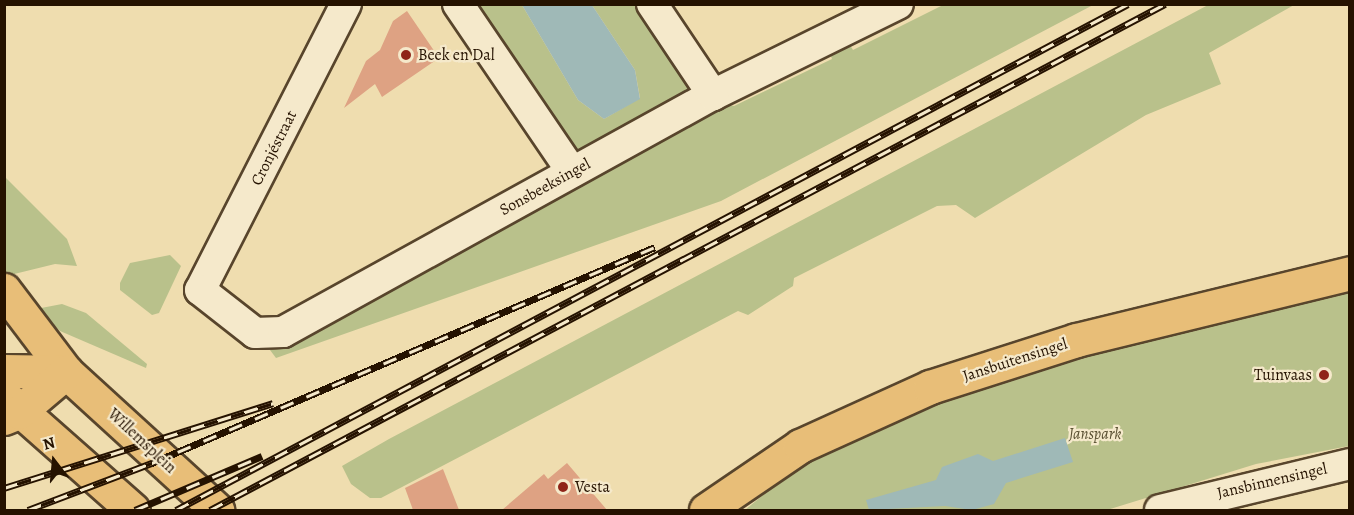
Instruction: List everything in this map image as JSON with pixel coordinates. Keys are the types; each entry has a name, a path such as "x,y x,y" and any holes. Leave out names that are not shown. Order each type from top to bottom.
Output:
{"main road":[{"name":"Jansbuitensingel","path":"706,510 800,446 930,387 1076,340 1350,273"},
{"name":"Willemsplein","path":"4,290 66,372 217,510"},
{"path":"4,371 66,372"},
{"path":"66,372 9,409 133,510"}],"street":[{"name":"Cronjéstraat","path":"200,290 346,4"},
{"path":"458,4 572,172"},
{"path":"652,4 713,95"},
{"name":"Sonsbeeksingel","path":"200,290 250,331 267,336 283,332 713,95 898,4"},
{"name":"Jansbinnensingel","path":"1160,510 1350,464"}],"green space":[{"path":"468,5 522,5 578,100 604,119 640,98 635,70 592,5 644,5 690,83 689,90 683,98 592,148 577,149 563,142"},
{"path":"943,5 1093,5 721,201 276,358 270,350 716,103 734,106 832,59 829,51 848,42 853,50"},
{"path":"1208,5 1294,5 1209,53 1221,84 1146,115 975,218 956,205 937,206 794,278 793,286 748,315 738,311 381,498 370,498 351,484 342,466 389,439"},
{"path":"4,176 67,239 77,266 55,264 6,276"},
{"path":"170,255 181,266 159,313 152,315 120,290 120,283 130,263"},
{"name":"Janspark","path":"1349,287 1349,446 1256,464 1107,510 745,510 793,470 846,440 936,405 1127,344"},
{"path":"62,304 86,313 147,364 146,368 60,331 36,309"}],"water":[{"path":"522,5 592,5 635,70 640,99 604,119 578,100"},
{"path":"1065,438 1073,462 1006,483 994,504 972,510 945,506 869,510 866,500 936,480 942,467 978,454 993,461"}],"building":[{"name":"Beek en Dal","path":"407,11 439,58 382,97 375,84 344,108 366,61 380,50 393,21"},
{"name":"Vesta","path":"567,463 607,510 502,510 544,474 548,479"},
{"path":"443,469 459,510 413,510 405,488"}],"railway":[{"path":"176,510 1128,4"},
{"path":"210,510 1165,4"},
{"path":"28,510 152,463 655,247"},
{"path":"4,488 273,403"},
{"path":"135,510 262,456"}],"place":[{"name":"Beek en Dal","path":"406,55"},
{"name":"Tuinvaas","path":"1324,375"},
{"name":"Vesta","path":"563,487"}]}
